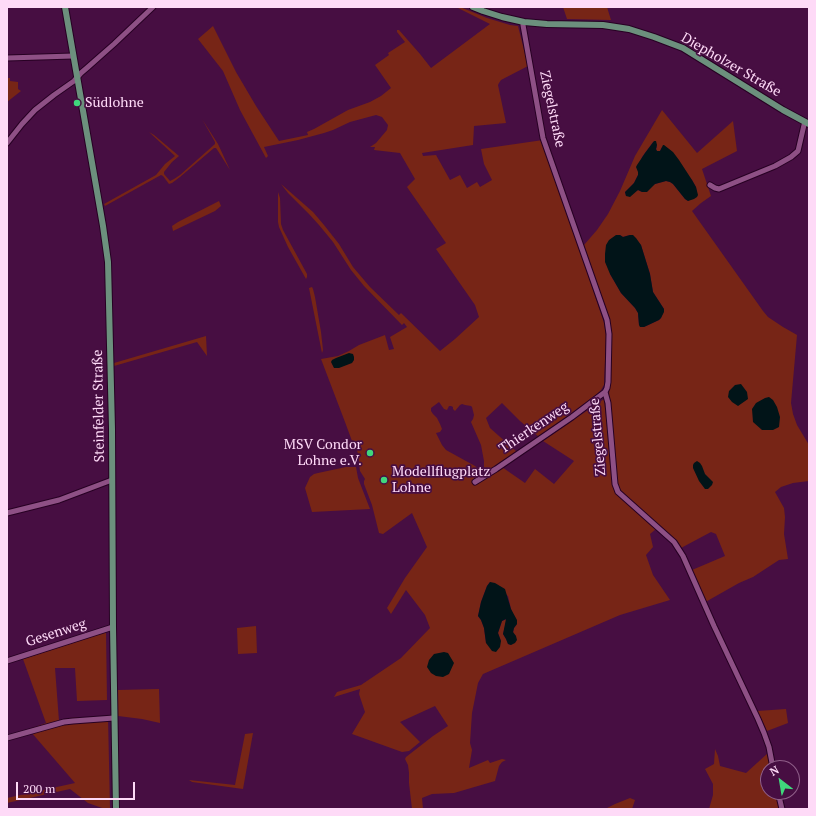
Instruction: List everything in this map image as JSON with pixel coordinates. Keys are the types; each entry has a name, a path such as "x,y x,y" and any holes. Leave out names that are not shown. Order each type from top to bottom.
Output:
{"main road":[{"name":"Steinfelder Straße","path":"65,7 108,262 112,429 116,809"},
{"name":"Diepholzer Straße","path":"473,7 483,12 524,22 603,25 629,29 654,36 683,48 778,107 807,123"}],"street":[{"path":"7,143 35,110 74,81 81,72 99,58 153,7"},
{"name":"Ziegelstraße","path":"524,22 523,25 544,138 607,320 609,334 608,382 605,392 608,403 615,484 618,492 674,542 683,556 711,620 764,732 771,760"},
{"path":"7,58 73,56"},
{"path":"710,185 719,189 775,166 791,157 798,150 804,125 807,123"},
{"name":"Thierkenweg","path":"475,482 561,425 605,392"},
{"path":"7,513 59,500 112,480"},
{"name":"Gesenweg","path":"7,661 113,627"},
{"path":"7,738 64,722 114,718"}],"shaded area":[{"path":"456,7 460,7 487,18 518,26 528,66 501,80 498,85 506,123 474,126 473,145 422,153 423,156 436,155 450,180 460,175 467,188 477,182 480,187 492,180 484,164 481,149 543,140 604,323 606,336 604,385 601,390 539,437 502,403 486,418 490,428 517,452 499,465 525,483 535,469 554,484 574,461 543,441 604,399 613,484 656,529 650,534 653,547 646,555 653,575 670,600 620,615 483,674 478,683 472,713 470,743 472,750 469,768 488,760 490,763 502,759 506,760 499,766 495,781 454,793 432,794 422,798 423,809 412,809 408,765 405,759 448,726 435,706 400,722 420,742 409,751 402,752 352,734 365,712 359,694 360,689 334,697 337,692 361,685 401,658 430,628 425,615 406,590 391,614 387,608 405,578 427,547 412,513 383,534 379,533 372,505 364,484 365,479 360,471 359,457 354,441 352,441 321,359 338,356 359,345 385,335 389,350 394,349 390,337 407,327 404,323 402,325 364,286 351,270 333,242 281,184 313,212 339,244 353,267 370,287 399,315 401,313 440,351 479,317 475,305 436,249 446,243 407,187 415,179 400,153 374,150 375,147 370,147 376,143 387,130 388,125 382,117 376,115 350,122 324,133 264,147 268,156 266,158 240,110 223,71 198,39 213,26 236,72 279,141 308,135 307,132 348,110 370,102 391,88 375,65 389,55 388,53 405,42 397,30 399,30 431,68 490,24","holes":["439,402 444,409 447,410 449,406 451,406 455,411 462,404 472,407 474,415 471,422 481,445 484,469 486,472 482,475 475,466 446,450 442,445 436,433 440,432 442,429 437,418 431,411 431,408","490,582 508,596 517,624 513,633 516,636 511,645 508,644 503,634 507,619 502,621 498,633 501,641 486,643 484,628 478,616 481,602"]},
{"path":"563,7 607,7 611,20 567,19"},
{"path":"7,78 10,78 10,81 18,82 18,89 21,91 7,102"},
{"path":"662,110 697,153 733,121 737,151 702,169 711,196 692,211 768,317 797,335 791,403 797,425 809,445 809,481 793,483 781,487 775,492 784,508 784,534 788,559 779,560 753,577 739,583 706,602 692,570 725,556 716,534 711,532 681,548 675,540 620,492 616,483 609,396 612,342 611,330 584,245 608,214 635,156","holes":["653,142 657,147 657,152 660,151 662,147 692,180 696,187 697,195 688,201 673,184 666,181 655,184 642,192 638,190 626,196 625,192 634,183 638,175 642,157","620,235 623,237 630,235 641,245 650,274 653,292 664,309 659,320 644,327 639,325 638,313 621,293 610,274"]},
{"path":"202,119 218,144 230,170 216,148 214,148 172,183 169,184 161,175 105,206 104,204 156,175 165,164 175,156 149,132 179,156 164,172 170,181 180,175 215,144"},
{"path":"654,141 656,141 657,151 660,151 664,145 673,152 696,187 697,197 688,201 673,184 666,181 655,184 647,192 638,190 630,197 626,196 625,192 634,183 638,175 637,165"},
{"path":"278,192 280,198 281,224 307,274 306,279 288,247 279,227"},
{"path":"219,201 221,206 215,211 173,231 172,226 178,222"},
{"path":"616,235 623,237 633,235 641,245 650,274 653,292 664,309 664,312 659,320 644,327 640,327 638,313 621,293 605,262 606,245 609,240"},
{"path":"312,287 321,332 322,353 309,288"},
{"path":"206,336 207,356 197,342 114,366 114,363"},
{"path":"349,353 353,354 354,357 352,363 339,368 334,368 331,362 332,360"},
{"path":"741,384 747,392 748,399 738,406 728,397 729,391 735,385"},
{"path":"769,397 773,400 777,407 780,417 779,427 773,430 762,430 753,422 752,409 756,403"},
{"path":"697,461 702,466 705,474 713,482 708,489 705,489 699,481 693,468 694,463"},
{"path":"346,467 356,467 358,478 370,509 312,512 305,488 310,477 314,474"},
{"path":"490,582 495,583 505,589 511,609 517,620 517,624 513,632 517,640 511,645 508,644 503,634 506,619 502,621 498,633 501,641 500,647 496,652 492,651 486,643 484,628 478,616 481,602"},
{"path":"256,626 257,653 238,654 237,628"},
{"path":"106,632 107,700 77,701 75,668 55,668 59,721 69,718 108,716 110,809 105,809 88,803 70,789 7,803 7,798 75,783 31,732 18,733 46,723 23,659"},
{"path":"444,652 448,653 454,663 449,674 443,677 436,676 431,673 427,667 429,660 434,654"},
{"path":"159,689 160,723 118,716 118,690"},
{"path":"786,709 788,723 767,731 757,711"},
{"path":"253,733 243,789 192,782 189,780 235,785 245,734"},
{"path":"715,749 720,766 746,773 760,760 760,800 778,800 780,809 709,809 713,795 713,784 705,769 714,764"},
{"path":"768,753 769,760 760,760"},
{"path":"630,798 635,800 632,809 605,809 615,804"}],"place":[{"name":"Südlohne","path":"77,103"},
{"name":"MSV Condor Lohne e.V.","path":"370,453"},
{"name":"Modellflugplatz Lohne","path":"384,480"}]}
